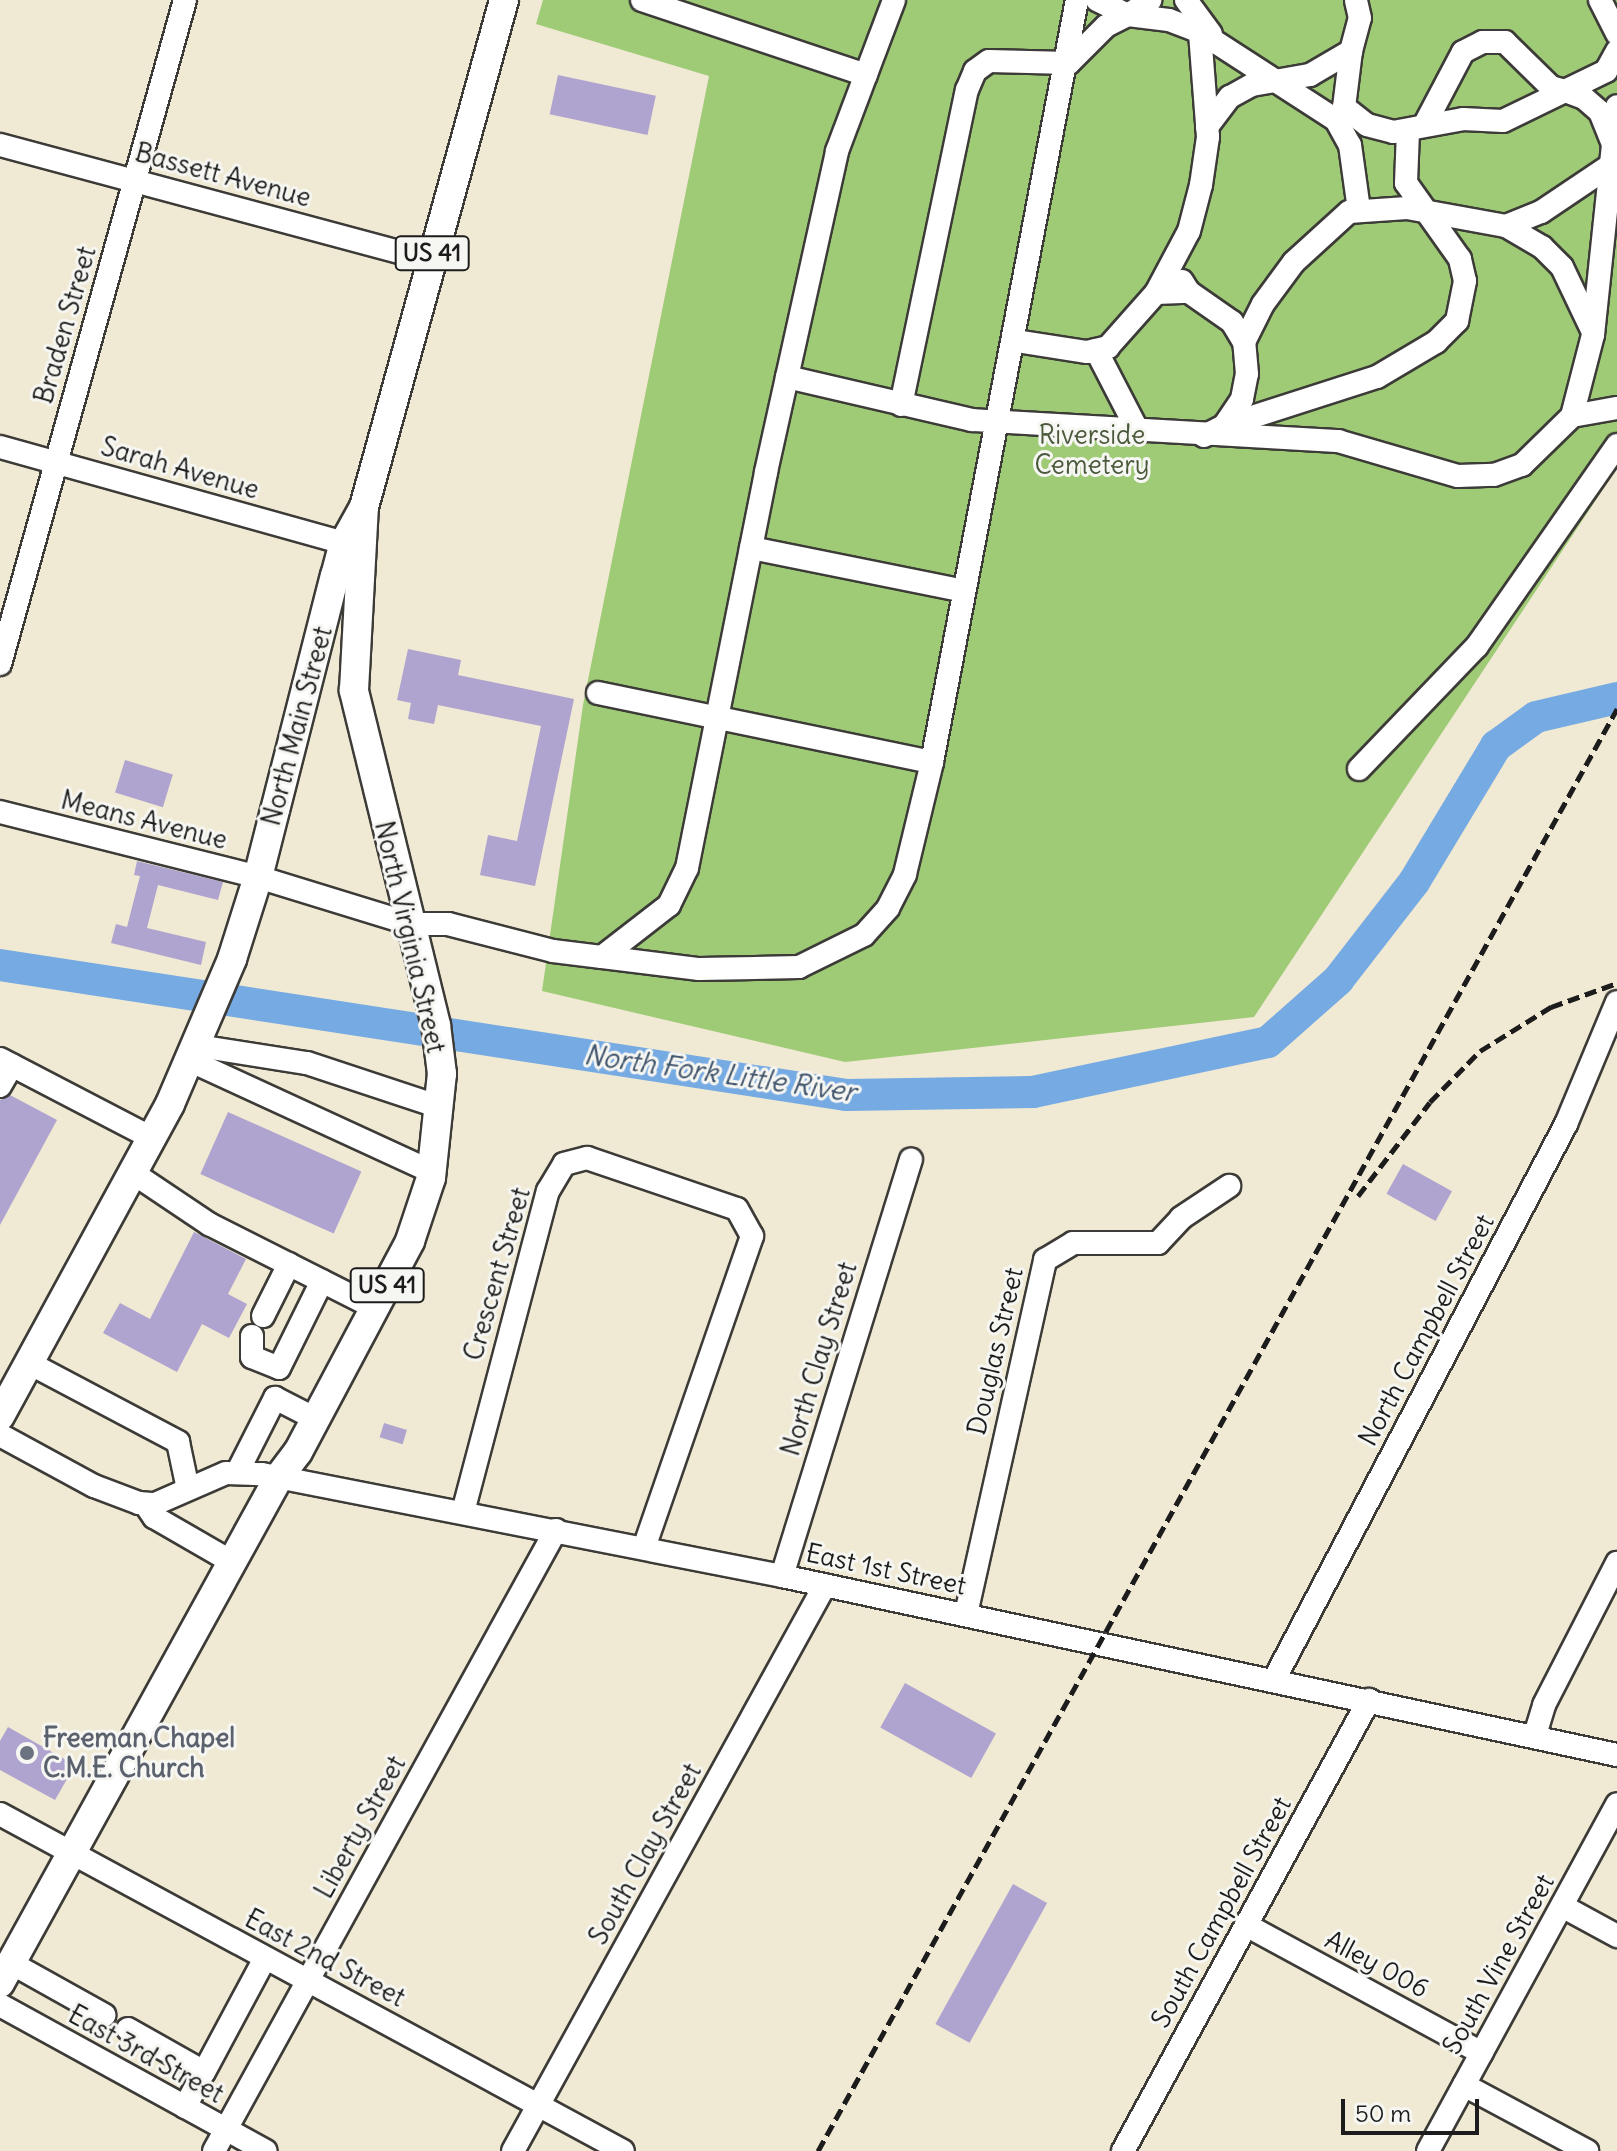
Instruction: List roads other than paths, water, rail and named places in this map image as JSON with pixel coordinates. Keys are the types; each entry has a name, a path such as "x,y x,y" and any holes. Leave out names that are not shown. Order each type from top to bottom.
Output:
{"main road":[{"name":"North Main Street","path":"0,1416 197,1049 232,959 258,877 344,543 364,507 504,0"},
{"name":"North Virginia Street","path":"279,1477 316,1419 410,1241 432,1172 440,1107 442,1074 419,952 354,690 364,507"},
{"name":"US 41","path":"6,1973 279,1477"}],"street":[{"name":"Braden Street","path":"0,664 185,0"},
{"path":"642,0 866,75"},
{"path":"602,957 669,905 678,892 837,151 894,0"},
{"name":"Means Avenue","path":"0,812 258,877 411,924 448,924 553,951 699,969 799,967 864,935 888,908 905,874 932,762 1069,63 1077,0"},
{"path":"1097,0 1128,15 1169,20 1208,35 1270,82 1336,120 1350,145 1359,210"},
{"path":"901,405 939,214 975,71 1003,58 1069,63 1106,26 1150,0"},
{"path":"1016,341 1096,350 1108,347 1128,330 1174,266 1201,185 1207,127 1208,35 1186,0"},
{"path":"1600,0 1613,18"},
{"path":"1363,6 1351,51 1344,107 1367,125 1416,128 1503,121 1606,71 1617,51"},
{"path":"1214,431 1268,408 1377,377 1436,342 1457,321 1465,281 1460,259 1406,183 1416,128 1463,52 1483,42 1505,42 1551,87 1584,98 1600,112 1614,156"},
{"path":"1207,127 1230,97 1270,82 1310,75 1351,51"},
{"path":"787,377 972,420 1001,418 1139,433 1214,431 1301,437 1369,448 1424,469 1494,475 1522,465 1572,416 1593,335 1617,106"},
{"name":"Bassett Avenue","path":"0,145 430,260"},
{"path":"1506,226 1541,212 1614,156"},
{"path":"1244,342 1294,262 1330,228 1359,210 1377,206 1506,226 1542,247 1562,267 1593,335"},
{"path":"1174,266 1189,292"},
{"path":"1156,293 1189,292 1215,306 1244,342 1247,374 1242,399 1214,431"},
{"path":"1096,350 1139,433"},
{"path":"1247,374 1268,408 1301,437"},
{"path":"1572,416 1617,408"},
{"path":"1359,769 1477,646 1617,445"},
{"name":"Sarah Avenue","path":"0,447 344,543"},
{"path":"751,548 964,591"},
{"path":"598,693 932,762"},
{"name":"North Campbell Street","path":"1274,1680 1566,1124 1617,1002"},
{"path":"197,1049 307,1063 440,1107"},
{"path":"197,1049 432,1172"},
{"path":"0,1086 6,1062 150,1137"},
{"name":"Crescent Street","path":"463,1512 548,1191 564,1164 587,1158 737,1209 752,1236 644,1548"},
{"name":"North Clay Street","path":"782,1576 911,1159"},
{"path":"133,1173 209,1224 375,1308"},
{"name":"Douglas Street","path":"966,1614 1045,1260 1073,1243 1158,1243 1181,1218 1229,1186"},
{"path":"289,1264 258,1326 252,1357 279,1368 322,1281"},
{"path":"29,1363 178,1442 188,1489"},
{"path":"238,1471 275,1398 316,1419"},
{"path":"0,1435 94,1486 145,1504 154,1517 232,1562"},
{"name":"East 1st Street","path":"145,1504 238,1471 279,1477 966,1614 1617,1755"},
{"name":"Liberty Street","path":"214,2151 556,1530"},
{"path":"1535,1735 1544,1705 1617,1563"},
{"name":"South Clay Street","path":"513,2151 825,1585"},
{"name":"South Campbell Street","path":"1123,2151 1369,1700"},
{"name":"South Vine Street","path":"1428,2151 1617,1804"},
{"name":"East 2nd Street","path":"0,1814 623,2151"},
{"path":"1562,1906 1617,1936"},
{"name":"Alley 006","path":"1246,1925 1482,2053"},
{"path":"185,2107 265,1958"},
{"path":"6,1973 104,2015"},
{"name":"East 3rd Street","path":"0,2005 266,2151"},
{"path":"128,2029 204,2072"},
{"path":"1464,2085 1587,2151"}],"waterway":[{"name":"North Fork Little River","path":"0,965 847,1095 1033,1092 1268,1042 1338,980 1414,882 1496,746 1536,717 1617,698"}],"railway":[{"path":"818,2151 1617,709"},
{"path":"1358,1196 1430,1102 1480,1051 1551,1007 1617,983"}],"place":[{"name":"Freeman Chapel C.M.E. Church","path":"27,1753"}],"park label":[{"name":"Riverside Cemetery","path":"1092,450"}]}
